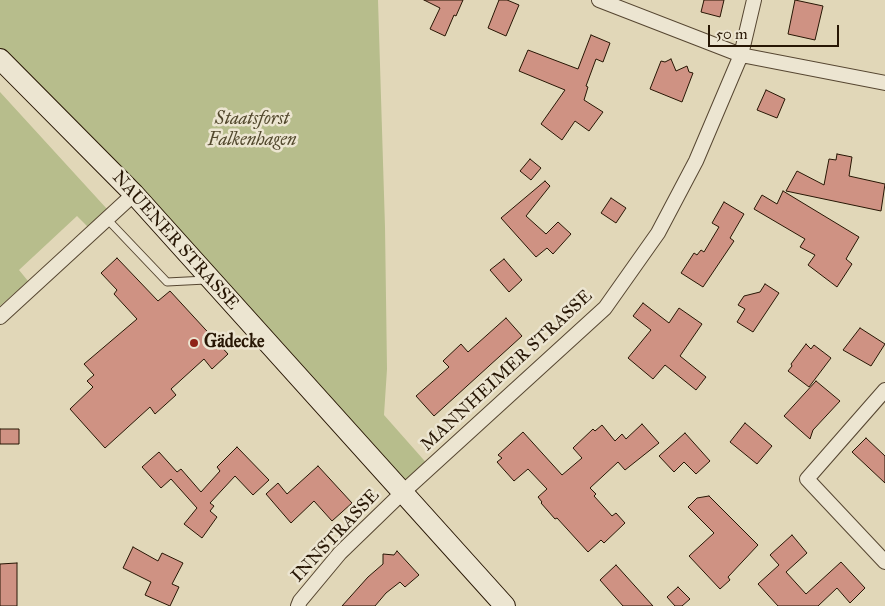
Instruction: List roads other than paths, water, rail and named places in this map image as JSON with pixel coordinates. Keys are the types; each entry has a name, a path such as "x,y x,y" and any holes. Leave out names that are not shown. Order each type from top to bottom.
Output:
{"main road":[{"name":"NAUENER STRASSE","path":"0,59 134,194 506,606"}],"street":[{"path":"599,0 741,55 885,83"},
{"name":"MANNHEIMER STRASSE","path":"402,493 605,308 658,233 696,161 741,55 754,0"},
{"path":"0,318 134,194"},
{"path":"885,390 807,479 885,562"},
{"name":"INNSTRASSE","path":"298,606 300,601 340,553 402,493"}],"lane":[{"path":"108,219 167,282 212,280"}],"place":[{"name":"Gädecke","path":"194,343"}],"park label":[{"name":"Staatsforst Falkenhagen","path":"252,130"}]}
